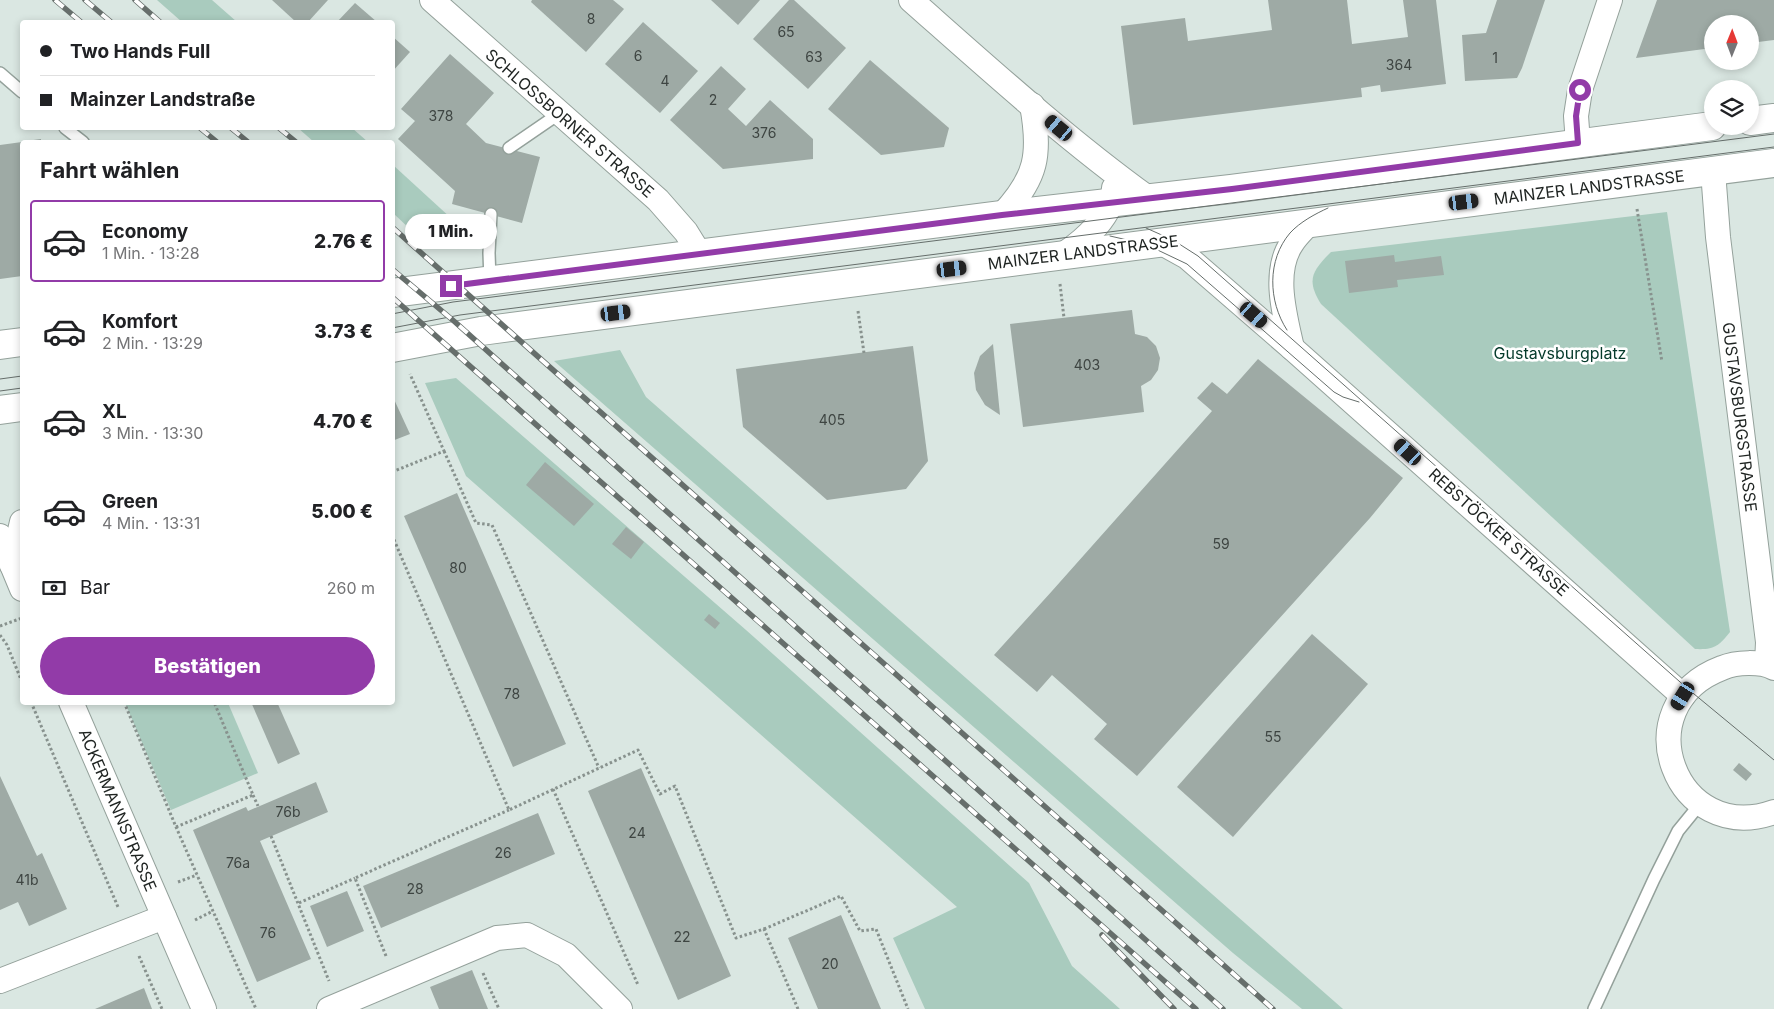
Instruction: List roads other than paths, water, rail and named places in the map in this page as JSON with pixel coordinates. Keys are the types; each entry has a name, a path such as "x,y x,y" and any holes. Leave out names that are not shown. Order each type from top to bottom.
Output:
{"main road":[{"path":"1759,120 1774,118"},
{"path":"395,294 1002,215 1240,188 1704,127"},
{"name":"MAINZER LANDSTRASSE","path":"395,347 481,331 1774,163"},
{"path":"0,345 20,342"},
{"path":"0,410 20,408"}],"street":[{"name":"SCHLOSSBORNER STRASSE","path":"432,0 658,200 686,232 699,253"},
{"path":"911,0 1114,174 1148,198"},
{"path":"1578,143 1576,116 1580,90 1610,0"},
{"path":"1002,215 1018,198 1026,185 1036,157 1036,127 1032,104"},
{"name":"GUSTAVSBURGSTRASSE","path":"1713,170 1718,237 1770,666"},
{"path":"1064,254 1086,236 1100,221 1114,192 1114,174"},
{"path":"1292,348 1280,285 1284,262 1291,244 1310,222"},
{"name":"REBSTÖCKER STRASSE","path":"1160,242 1187,257 1292,348 1683,696"},
{"path":"6,569 20,528"},
{"path":"0,536 6,569 20,586"},
{"path":"1770,666 1731,664 1707,674 1688,688 1673,712 1668,737 1671,762 1682,785 1700,804 1719,814 1740,818 1762,816 1774,812"},
{"name":"ACKERMANNSTRASSE","path":"72,705 204,1009"},
{"path":"0,981 164,917"},
{"path":"334,1007 497,938 527,935 566,955 620,1009"}],"lane":[{"path":"0,73 20,90"},
{"path":"509,148 560,114"},
{"path":"68,130 80,140"},
{"path":"490,281 491,214"},
{"path":"1594,1009 1678,830 1700,804"}],"tram line":[{"path":"395,313 453,302 1774,134"},
{"path":"395,327 460,315 1774,147"},
{"path":"1287,330 1276,306 1274,294 1273,281 1277,255 1282,244 1294,229 1328,208"},
{"path":"1146,228 1173,240 1198,256 1688,689 1774,760"},
{"path":"1110,236 1145,244 1187,264 1334,392 1359,402"},
{"path":"0,379 20,376"},
{"path":"0,391 20,388"}],"railway":[{"path":"55,0 79,20"},
{"path":"85,0 109,20"},
{"path":"135,0 158,20"},
{"path":"202,130 215,140"},
{"path":"233,130 246,140"},
{"path":"281,130 294,140"},
{"path":"395,230 1273,1009"},
{"path":"395,272 455,322 1223,1009"},
{"path":"395,300 1196,1009"},
{"path":"1102,935 1174,1009"}],"park label":[{"name":"Gustavsburgplatz","path":"1560,353"}]}
